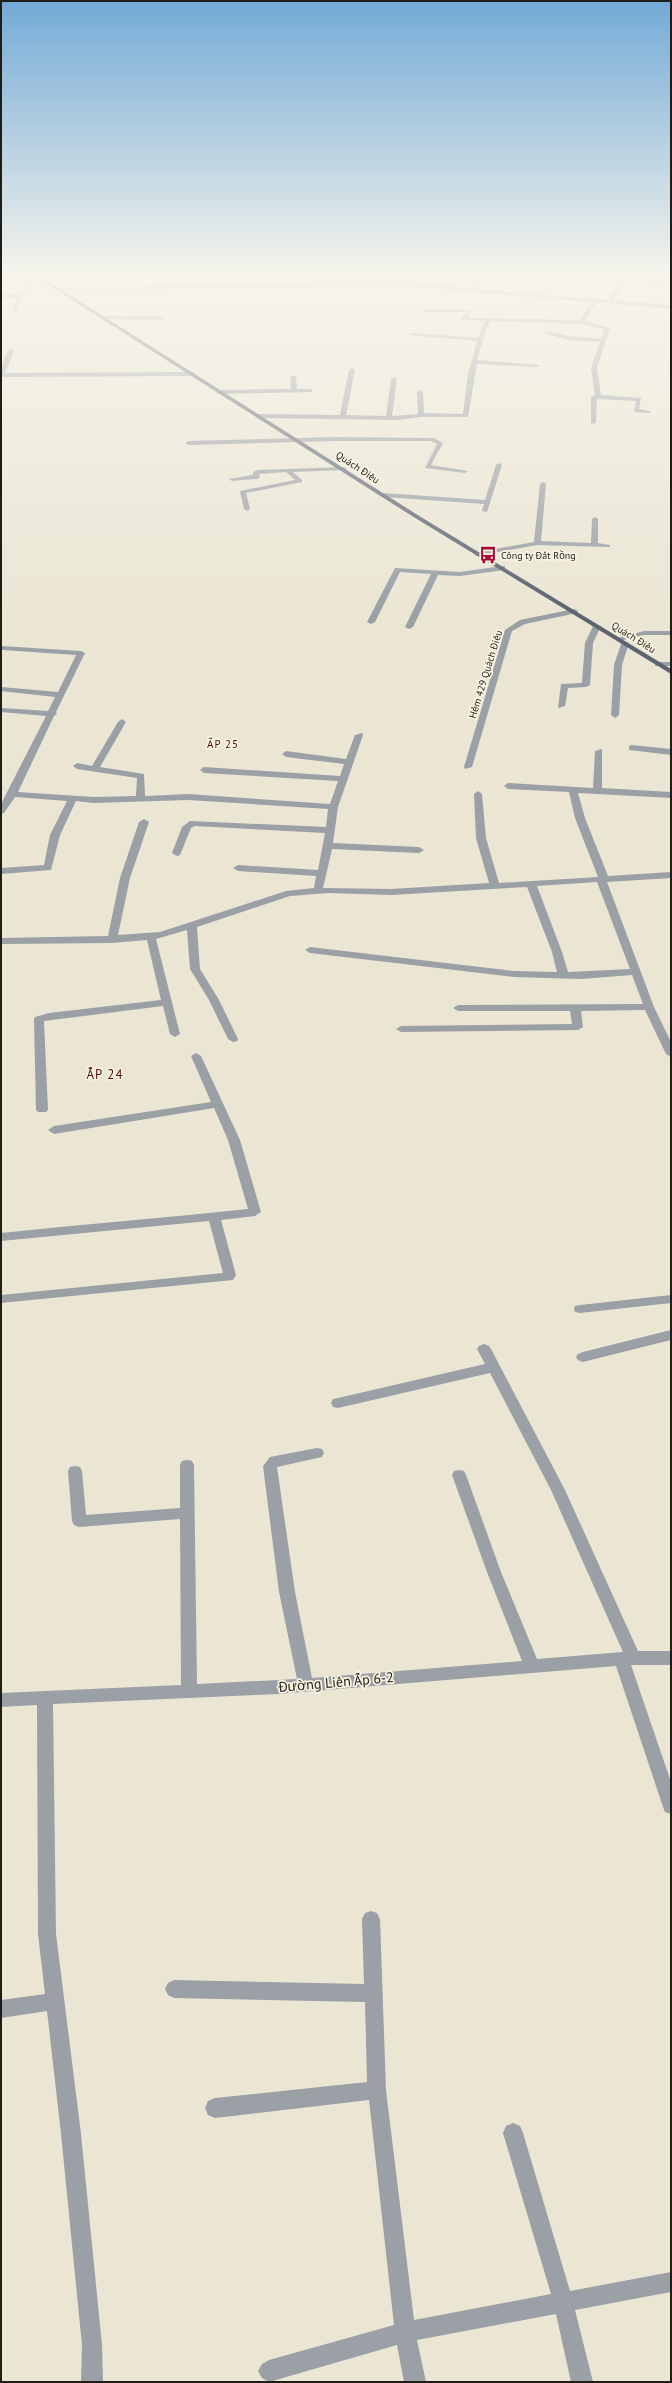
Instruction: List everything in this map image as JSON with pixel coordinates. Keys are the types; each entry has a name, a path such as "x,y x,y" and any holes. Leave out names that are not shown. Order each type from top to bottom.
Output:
{"main road":[{"name":"Quách Điêu","path":"212,387 671,672"}],"street":[{"path":"343,416 349,387"},
{"path":"389,418 393,387"},
{"path":"258,416 412,418 421,415 466,416 469,387"},
{"path":"597,387 598,397"},
{"path":"219,392 311,391"},
{"path":"420,392 421,415"},
{"path":"593,423 594,397 640,399 636,411 648,412"},
{"path":"309,440 310,436 331,432"},
{"path":"188,443 406,438 434,440 440,444 427,467 465,471"},
{"path":"485,511 499,465"},
{"path":"232,479 257,477 255,473 261,471 344,469"},
{"path":"247,509 242,492 300,481 287,470"},
{"path":"537,543 543,484"},
{"path":"384,495 488,502"},
{"path":"594,545 595,519"},
{"path":"479,554 537,543 608,546"},
{"path":"420,567 453,569 500,567"},
{"path":"371,622 398,570 460,574 500,567"},
{"path":"409,628 436,572"},
{"name":"Hẻm 429 Quách Điêu","path":"468,767 509,630 515,624 574,611"},
{"path":"561,706 564,686 586,685 589,643 597,626"},
{"path":"615,715 618,665 622,641 644,634 671,633"},
{"path":"1,811 12,794 53,714 81,653 3,648"},
{"path":"658,664 671,664"},
{"path":"1,689 62,695"},
{"path":"1,710 53,714"},
{"path":"95,768 122,722"},
{"path":"318,890 328,846 333,807 348,762 360,735"},
{"path":"632,748 671,752"},
{"path":"597,790 599,751"},
{"path":"286,754 348,762"},
{"path":"77,766 141,776 140,799"},
{"path":"204,770 342,779"},
{"path":"508,786 671,795"},
{"path":"573,789 580,818 649,1007 671,1054"},
{"path":"12,794 73,798 196,798 333,807"},
{"path":"478,794 482,838 495,886"},
{"path":"1,871 48,868 55,835 73,798"},
{"path":"112,940 125,878 144,822"},
{"path":"177,853 187,826 193,823 330,830"},
{"path":"328,846 418,850"},
{"path":"238,868 322,873"},
{"path":"1,941 112,940 151,937 289,893 318,890 391,892 671,874"},
{"path":"531,884 557,952 563,976"},
{"path":"192,924 195,970 214,1000 233,1039"},
{"path":"151,937 175,1034"},
{"path":"310,950 514,974 563,976 637,972"},
{"path":"42,1110 39,1019 56,1015 168,1002"},
{"path":"401,1029 578,1027 575,1007"},
{"path":"458,1008 649,1007"},
{"path":"1,1237 253,1212 255,1210 234,1140 196,1056"},
{"path":"54,1130 218,1104"},
{"path":"1,1299 229,1277 230,1275 214,1217"},
{"path":"580,1309 671,1300"},
{"path":"583,1358 671,1335"},
{"path":"484,1349 558,1490 627,1659 671,1807"},
{"path":"338,1403 493,1367"},
{"path":"306,1685 287,1592 270,1466 275,1462 317,1453"},
{"path":"187,1465 189,1691"},
{"path":"75,1471 78,1519 80,1522 188,1513"},
{"path":"459,1476 494,1572 532,1667"},
{"name":"Đường Liên Ấp 6-2","path":"1,1700 306,1685 627,1659 671,1658"},
{"path":"45,1699 47,1934 71,2134 92,2345 92,2382"},
{"path":"371,1919 377,2090 405,2332 415,2382"},
{"path":"174,1989 374,1993"},
{"path":"1,2009 55,2001"},
{"path":"215,2108 377,2090"},
{"path":"513,2133 563,2302 582,2382"},
{"path":"268,2372 405,2332 671,2282"}],"place":[{"name":"Công ty Đất Rồng","path":"488,555"}],"district":[{"name":"ẤP 25","path":"223,744"},
{"name":"ẤP 24","path":"105,1074"}]}
